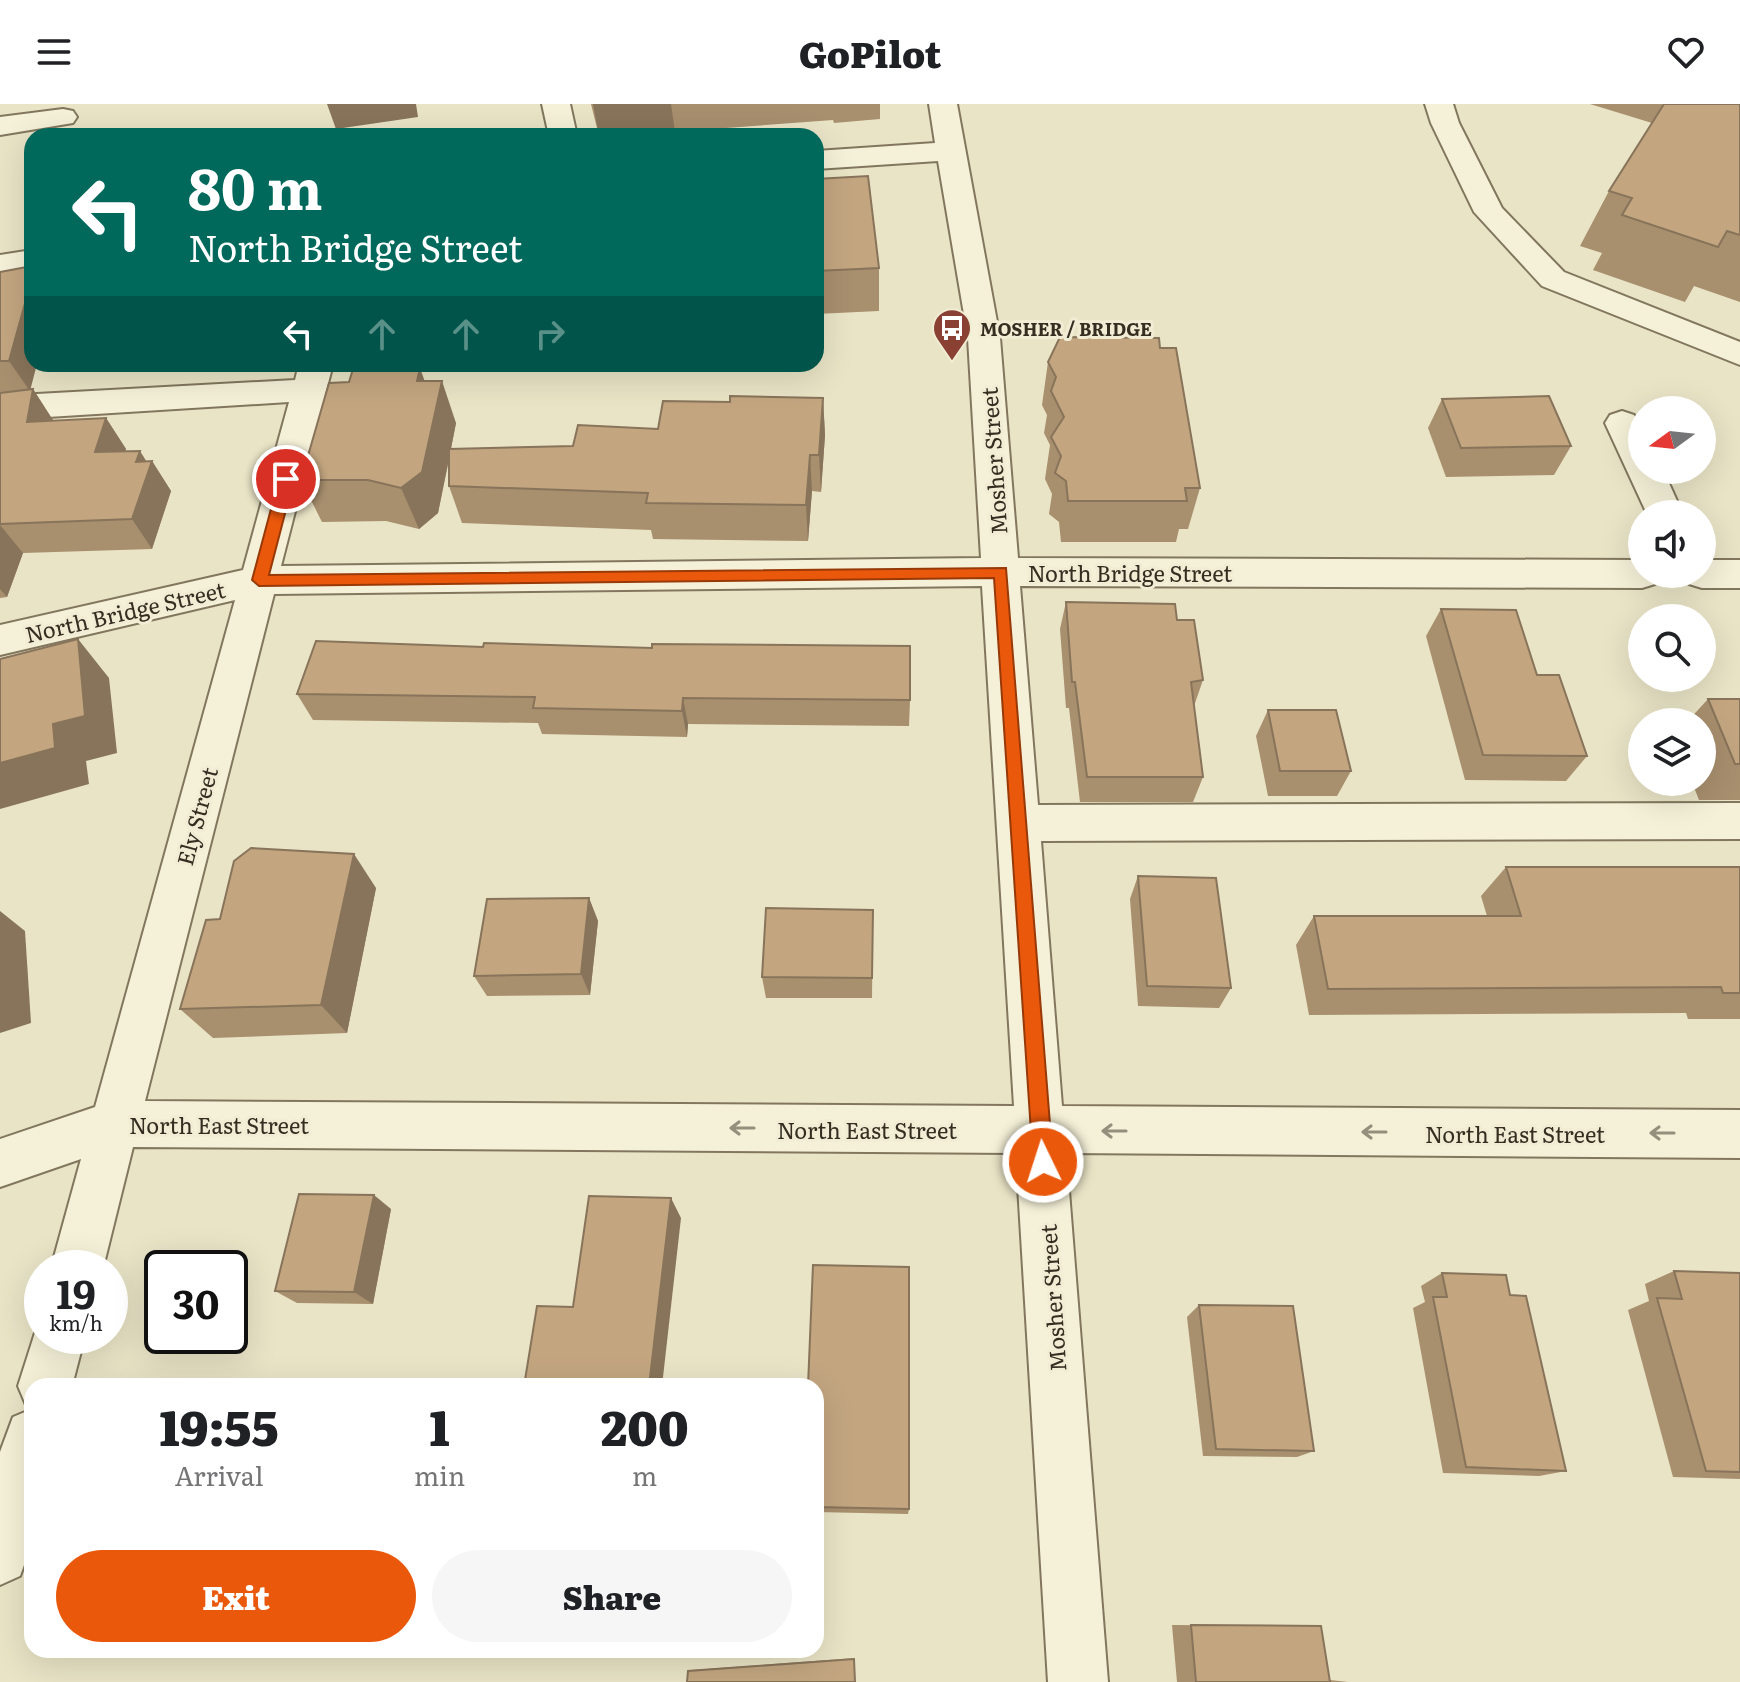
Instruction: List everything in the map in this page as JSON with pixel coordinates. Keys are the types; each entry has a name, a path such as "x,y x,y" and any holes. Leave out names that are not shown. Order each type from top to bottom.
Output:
{"street":[{"path":"556,104 561,128"},
{"name":"Mosher Street","path":"943,104 984,338 1078,1682"},
{"path":"1439,104 1445,123 1489,212 1553,279 1740,354"},
{"path":"0,126 62,119"},
{"path":"824,159 953,151"},
{"path":"0,265 24,261"},
{"path":"0,408 313,377"},
{"name":"Ely Street","path":"82,1250 313,377"},
{"path":"1622,423 1628,436"},
{"name":"North Bridge Street","path":"0,640 259,580 1001,572 1628,574"},
{"path":"1716,574 1740,574"},
{"path":"1019,823 1740,821"},
{"name":"North East Street","path":"0,1163 115,1124 1740,1134"},
{"path":"47,1378 54,1354"},
{"path":"0,1556 24,1466"}],"building":[{"path":"1664,104 1740,104 1740,235 1727,231 1718,247 1622,215 1632,198 1609,191"},
{"path":"868,176 879,268 824,271 824,179"},
{"path":"24,268 24,307 9,361 0,361 0,272"},
{"path":"1060,337 1159,338 1160,348 1176,348 1200,488 1185,488 1187,501 1068,501 1066,481 1055,473 1061,456 1051,437 1064,417 1051,391 1056,377 1048,362"},
{"path":"352,372 419,372 417,381 442,381 422,472 401,488 368,480 301,480 329,383 349,382"},
{"path":"33,389 27,422 106,418 95,452 140,451 136,462 152,461 132,519 0,524 0,393"},
{"path":"730,396 823,398 819,455 810,455 806,505 646,503 648,493 449,486 449,449 573,446 578,425 658,429 663,401 730,402"},
{"path":"1549,396 1571,446 1461,448 1442,399"},
{"path":"1066,602 1175,604 1177,620 1194,620 1203,680 1191,682 1203,777 1087,777 1075,682 1072,682"},
{"path":"1441,609 1516,610 1537,675 1559,675 1587,756 1483,755"},
{"path":"78,639 85,716 53,724 55,748 0,763 0,659"},
{"path":"316,641 483,647 484,643 652,648 652,644 910,646 910,700 683,698 682,711 533,708 535,697 297,694"},
{"path":"1708,699 1740,699 1740,764 1735,764 1716,718 1716,708 1712,708"},
{"path":"1268,710 1336,710 1351,771 1280,771"},
{"path":"251,848 354,854 321,1005 180,1009 206,920 220,919 234,861"},
{"path":"1506,867 1740,867 1740,993 1723,993 1721,987 1328,989 1314,916 1521,916"},
{"path":"1138,876 1216,878 1231,988 1147,986"},
{"path":"589,898 581,974 474,976 487,899"},
{"path":"766,908 873,910 872,978 762,977"},
{"path":"0,955 2,1003 0,1004"},
{"path":"299,1194 374,1195 354,1292 275,1291"},
{"path":"589,1196 671,1198 650,1378 525,1378 537,1306 573,1307"},
{"path":"813,1265 909,1267 909,1509 824,1507 824,1378 808,1378"},
{"path":"1674,1271 1740,1273 1740,1472 1706,1471 1657,1298 1682,1299"},
{"path":"1442,1273 1506,1275 1510,1295 1526,1296 1566,1471 1466,1467 1433,1297 1447,1297"},
{"path":"1199,1305 1293,1306 1314,1451 1216,1449"},
{"path":"1191,1625 1321,1626 1330,1682 1196,1682"},
{"path":"854,1659 855,1682 687,1682 688,1671"}],"place":[{"name":"MOSHER / BRIDGE","path":"952,362"}],"route":[{"path":"286,479 259,580 1001,572 1043,1162"}]}
